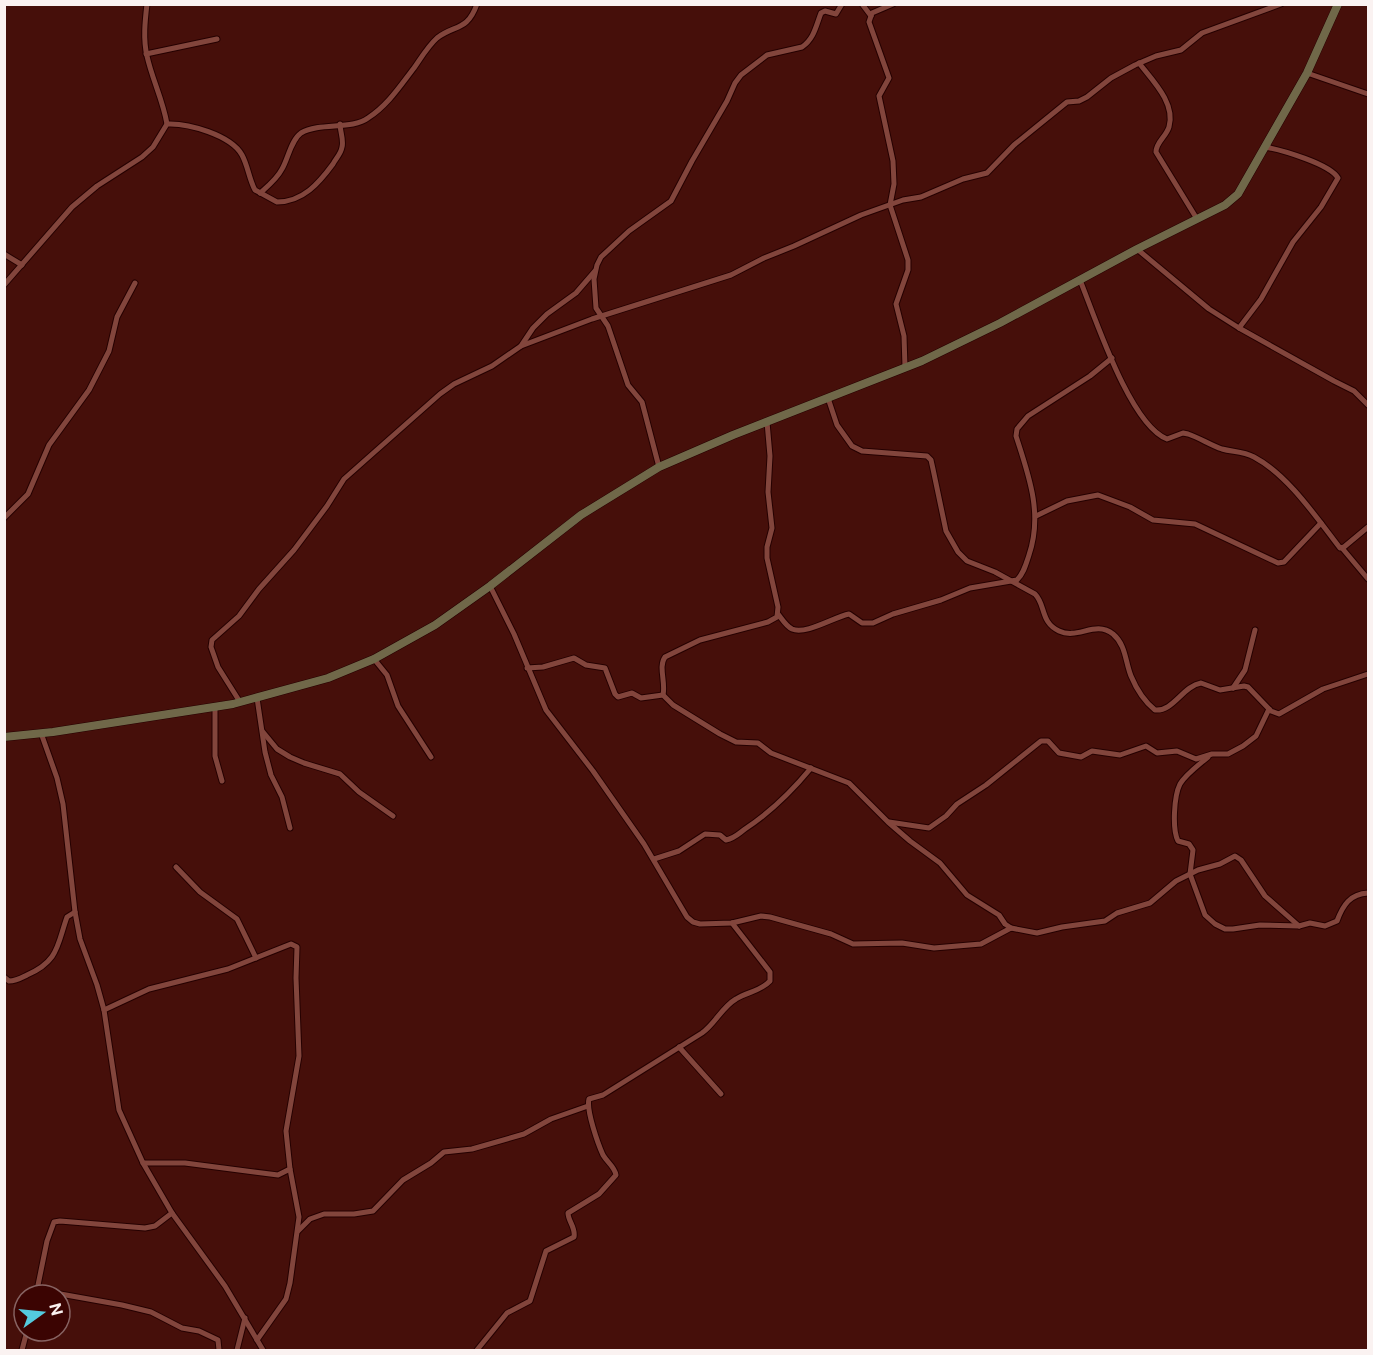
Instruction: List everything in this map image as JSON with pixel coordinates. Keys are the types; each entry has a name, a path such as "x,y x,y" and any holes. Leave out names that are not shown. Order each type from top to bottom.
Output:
{"main road":[{"path":"4,737 240,702 328,678 374,659 435,625 490,586 581,515 659,468 905,367 1000,323 1137,249 1225,205 1238,194 1307,73 1338,4"}],"street":[{"path":"4,285 72,207 97,186 142,157 153,147 167,124 164,107 146,54 147,4"},
{"path":"260,193 274,181 281,171 295,139 300,134 340,124 361,122 368,118 394,97 404,80 437,38 470,20 477,4"},
{"path":"521,346 547,314 576,293 595,272 601,257 641,222 671,201 741,75 767,55 802,47 813,36 821,13 825,11 836,14 842,4"},
{"path":"862,4 871,16"},
{"path":"893,4 873,13 869,22 889,78 879,96 893,161 894,184 890,205 908,260 908,270 897,304 904,336 905,367"},
{"path":"240,702 218,667 211,647 212,640 239,616 259,589 294,550 344,479 454,384 492,366 521,346 602,316 731,275 861,215 921,197 963,179 990,171 1014,145 1061,106 1087,97 1111,78 1139,63 1181,50 1202,33 1281,4"},
{"path":"146,54 217,39"},
{"path":"1139,63 1164,97 1171,114 1170,126 1157,145 1156,152 1197,219"},
{"path":"1307,73 1368,94"},
{"path":"167,124 197,127 235,146 242,155 255,190 277,202 285,202 315,187 340,153 343,145 340,124"},
{"path":"1239,328 1261,299 1293,242 1321,207 1338,178 1334,173 1306,158 1284,150 1265,147"},
{"path":"1137,249 1195,299 1239,328 1354,391 1368,405"},
{"path":"4,254 22,265"},
{"path":"595,272 596,308 611,333 628,385 642,402 659,468"},
{"path":"1080,280 1127,396 1159,435 1167,439 1183,433 1188,434 1223,449 1253,456 1269,467 1307,504 1340,548 1368,579"},
{"path":"4,518 27,494 49,445 90,390 109,351 117,316 135,283"},
{"path":"767,422 770,456 768,492 772,528 767,547 767,558 778,614 794,630 817,626 849,614 862,623 873,623 970,588 1012,581 1022,576 1032,546 1036,516 1035,504 1016,436 1017,429 1028,416 1090,376 1112,358"},
{"path":"828,398 837,425 852,446 862,451 921,454 931,460 946,531 958,552 968,561 995,572 1039,598 1044,615 1058,631 1068,634 1095,628 1105,629 1112,634 1121,643 1133,679 1148,704 1155,710 1166,709 1195,684 1201,683 1221,690 1248,687 1269,709 1279,714 1323,689 1368,674"},
{"path":"1036,516 1067,501 1098,495 1131,507 1154,520 1195,524 1278,563 1284,562 1321,523"},
{"path":"1342,548 1368,527"},
{"path":"490,586 546,710 593,771 654,859 688,919 700,924 732,923 765,916 831,934 853,944 902,943 934,948 981,944 1011,928"},
{"path":"663,695 665,683 662,662 665,657 700,640 775,620 778,614"},
{"path":"1233,688 1245,670 1255,630"},
{"path":"527,668 543,667 574,658 586,665 605,668 618,697 632,693 641,698 663,695"},
{"path":"374,659 387,675 398,706 431,757"},
{"path":"663,695 673,705 735,742 758,743 771,753 849,783 888,822 936,859 968,895 999,915 1011,928 1037,933 1105,921 1117,914 1150,903 1176,881 1202,868 1220,864 1233,857 1238,857 1265,896 1299,926"},
{"path":"257,698 271,775 282,797 290,828"},
{"path":"215,707 215,756 222,781"},
{"path":"888,822 929,828 946,816 957,804 986,785 1043,741 1048,741 1059,753 1078,756 1092,751 1120,755 1146,746 1157,753 1177,751 1186,753 1195,759 1212,754 1228,754 1243,746 1256,736 1269,709"},
{"path":"263,732 277,748 290,757 340,774 359,792 393,816"},
{"path":"41,733 57,778 63,804 75,912 80,939 104,1010 119,1110 143,1163 172,1213 245,1318 263,1350"},
{"path":"1212,754 1181,783 1175,802 1175,835 1178,841 1189,844 1193,850 1190,874 1205,915 1215,924 1225,929 1260,925 1299,926 1312,923 1325,926 1334,923 1345,904 1357,895 1368,893"},
{"path":"654,859 682,850 705,834 720,835 726,840 735,837 765,816 811,768"},
{"path":"176,867 200,892 237,919 256,958"},
{"path":"4,977 9,981 14,981 45,965 56,953 63,937 67,917 75,912"},
{"path":"477,1350 507,1313 530,1301 546,1251 574,1237 575,1232 568,1212 599,1194 615,1178 616,1172 595,1136 588,1106 589,1099 603,1095 709,1028 734,1000 766,986 770,981 770,972 732,923"},
{"path":"104,1010 149,989 228,969 291,944 296,945 298,949 296,978 300,1056 286,1127 290,1169 299,1211 297,1232 286,1299 258,1340"},
{"path":"679,1047 721,1094"},
{"path":"297,1232 310,1219 324,1214 354,1214 373,1211 403,1180 444,1152 472,1149 525,1134 551,1119 588,1106"},
{"path":"143,1163 185,1163 278,1175 290,1169"},
{"path":"39,1283 47,1241 54,1222 145,1228 155,1226 172,1213"},
{"path":"72,1297 151,1312 182,1328 213,1336 218,1340 219,1350"},
{"path":"237,1350 245,1318"}]}
